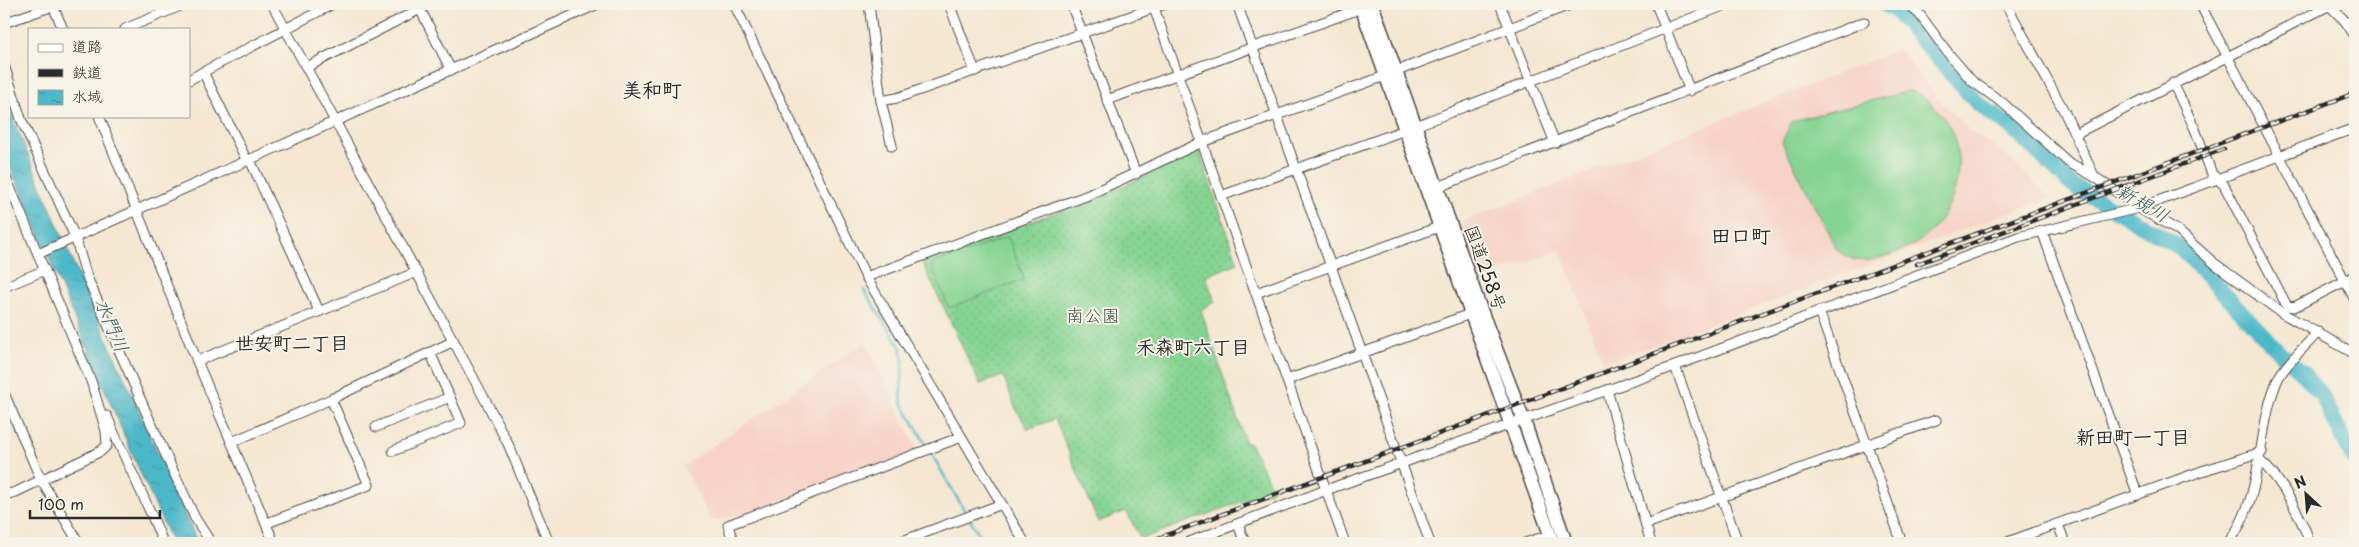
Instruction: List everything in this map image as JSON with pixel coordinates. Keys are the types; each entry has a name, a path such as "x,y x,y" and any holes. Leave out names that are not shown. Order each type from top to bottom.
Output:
{"highway":[{"name":"国道258号","path":"1368,5 1397,71 1439,227 1552,539"},
{"name":"国道258号","path":"1368,5 1385,76 1438,187 1481,310 1524,421 1566,543"}],"street":[{"path":"130,28 145,25 185,4"},
{"path":"272,4 509,446 549,543"},
{"path":"190,79 333,4"},
{"path":"40,252 598,4"},
{"path":"734,4 866,277 1025,543"},
{"path":"870,4 881,101 892,146"},
{"path":"949,4 975,71"},
{"path":"1071,4 1136,174"},
{"path":"881,101 898,98 1165,4"},
{"path":"1238,4 1430,543"},
{"path":"1500,4 1555,143"},
{"path":"1397,71 1572,4"},
{"path":"1656,4 1690,91"},
{"path":"1221,196 1411,128 1728,4"},
{"path":"1908,4 1920,15 1948,53 1972,81 2004,104 2068,162 2095,176 2139,208 2177,230 2214,263 2318,332 2355,354"},
{"path":"2006,4 2074,134 2086,163 2095,176"},
{"path":"2200,4 2355,300"},
{"path":"2074,134 2330,4 2355,36"},
{"path":"4,23 53,5 63,28"},
{"path":"1107,100 1368,5"},
{"path":"307,67 419,6 451,70"},
{"path":"1154,8 1346,543"},
{"path":"1438,187 1864,22"},
{"path":"4,66 21,119 87,278 195,518 210,543"},
{"path":"203,72 248,161 318,311"},
{"path":"866,277 1019,222 1136,174 1174,153 1202,142 1385,76"},
{"path":"2173,83 2195,129 2212,174 2219,179 2285,310"},
{"path":"100,118 197,361 274,543"},
{"path":"1187,543 1326,490 1675,366 2018,237 2139,208 2355,128"},
{"path":"4,173 40,252 45,270 98,404 107,445 101,451 42,480 16,492 4,495"},
{"path":"1256,293 1439,227"},
{"path":"2042,230 2138,494"},
{"path":"4,286 45,270"},
{"path":"197,361 417,272"},
{"path":"2285,310 2355,276"},
{"path":"1819,311 1902,543"},
{"path":"1287,380 1470,314"},
{"path":"2228,543 2243,518 2261,457 2272,395 2282,372 2318,332"},
{"path":"232,442 331,399 454,341"},
{"path":"393,451 461,423 430,352"},
{"path":"1675,366 1738,543"},
{"path":"1607,390 1651,543"},
{"path":"4,393 42,480 79,543"},
{"path":"376,427 450,397"},
{"path":"267,523 369,485 331,399"},
{"path":"98,404 104,410 164,543"},
{"path":"1646,524 1936,420"},
{"path":"731,543 732,538 728,525 962,437"},
{"path":"2005,543 2138,494 2261,457"},
{"path":"2261,457 2302,521 2310,543"},
{"path":"897,543 1002,504"},
{"path":"1238,524 1245,543"},
{"path":"2058,524 2065,543"},
{"path":"1525,543 1552,539"}],"shaded area":[{"path":"1899,50 1940,101 1971,131 2005,154 2049,198 1604,364 1560,250 1480,279 1459,223"},
{"path":"866,342 917,451 741,516 711,521 683,466"}],"green space":[{"path":"1909,91 1922,96 1929,102 1949,126 1955,141 1958,157 1958,174 1954,190 1940,221 1929,233 1914,244 1898,252 1873,260 1849,258 1837,250 1782,142 1792,121"},
{"name":"南公園","path":"1199,151 1238,263 1206,276 1215,302 1201,310 1246,444 1250,443 1273,490 1141,539 1126,511 1098,522 1055,419 1028,429 1015,407 1003,376 980,384 922,262 1108,193"},
{"path":"1008,237 1024,279 949,308 931,264"}],"water":[{"name":"水門川","path":"4,91 14,121 79,276 198,543 172,543 132,454 4,152"}],"waterway":[{"name":"新規川","path":"1884,4 1897,12 1976,102 2013,129 2072,185 2181,248 2282,355 2302,372 2322,396 2355,462"},
{"path":"864,290 901,348 903,355 902,403 967,515"},
{"path":"970,519 984,543"}],"railway":[{"path":"1145,543 2355,93"},
{"path":"1917,264 2224,149"}],"district":[{"name":"美和町","path":"652,90"},
{"name":"田口町","path":"1741,236"},
{"name":"世安町二丁目","path":"292,343"},
{"name":"禾森町六丁目","path":"1193,347"},
{"name":"新田町一丁目","path":"2133,437"}]}
